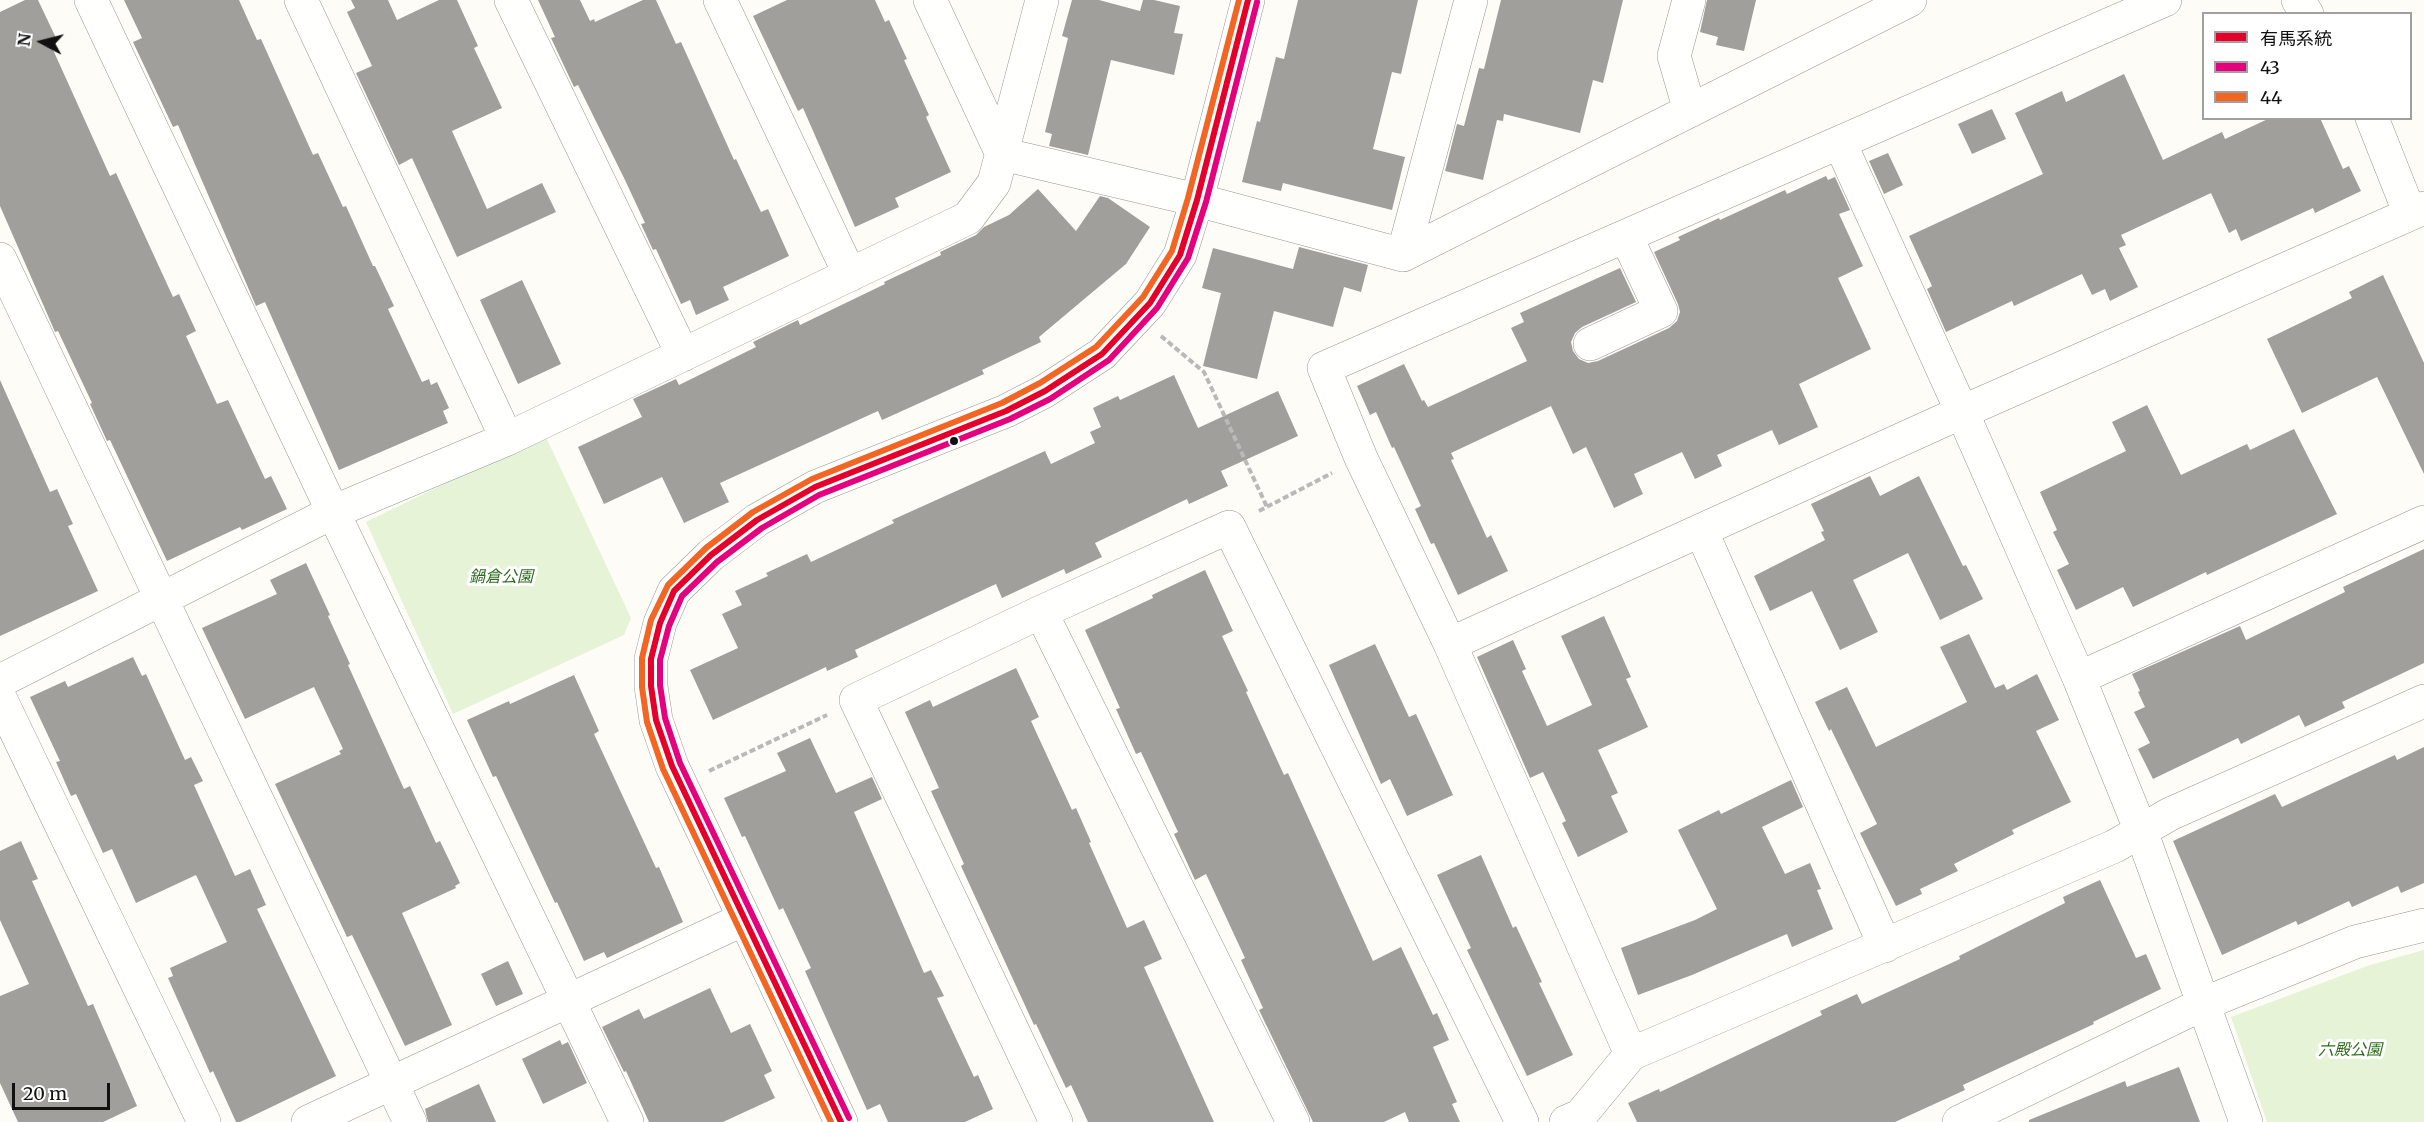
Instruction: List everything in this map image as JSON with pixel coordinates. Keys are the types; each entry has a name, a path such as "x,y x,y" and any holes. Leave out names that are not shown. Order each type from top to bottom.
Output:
{"street":[{"path":"91,0 333,512 627,1122"},
{"path":"301,0 507,439"},
{"path":"511,0 683,355"},
{"path":"720,0 850,275"},
{"path":"930,0 1002,154"},
{"path":"0,681 333,512 507,439 968,218 994,183 1042,0"},
{"path":"842,1122 672,766 656,720 651,686 651,659 660,623 674,591 711,555 757,520 815,487 1005,411 1045,392 1102,354 1150,303 1180,255 1197,200 1248,0"},
{"path":"1403,255 1471,0"},
{"path":"1689,0 1674,56 1690,111"},
{"path":"1002,154 1197,200 1403,255 1910,0"},
{"path":"1631,1054 1450,644 1360,458 1323,368 2165,0"},
{"path":"1450,644 1962,412 2417,211 2373,120"},
{"path":"1840,143 2079,678 2141,831 2246,1122"},
{"path":"1590,344 1661,311 1626,236"},
{"path":"0,260 410,1122"},
{"path":"2079,678 2424,522"},
{"path":"1056,1122 856,700 1041,612 1229,527 1522,1122"},
{"path":"1701,530 1885,946"},
{"path":"1041,612 1293,1122"},
{"path":"0,698 204,1122"},
{"path":"1577,1120 1631,1054 2115,846 2170,814 2424,701"},
{"path":"308,1122 744,919"},
{"path":"1959,1122 2203,1004 2355,942 2424,925"}],"path":[{"path":"1158,334 1204,372 1267,507"},
{"path":"1229,527 1360,458"},
{"path":"703,774 856,700"}],"green space":[{"name":"鍋倉公園","path":"545,435 631,618 624,635 453,714 366,522"},
{"name":"六殿公園","path":"2424,950 2424,1122 2267,1122 2231,1017 2370,965"}],"building":[{"path":"25,0 38,0 57,40 50,43 110,176 116,173 173,297 179,294 196,331 186,336 217,404 228,400 265,479 271,476 287,509 242,530 240,527 167,561 110,440 107,441 58,331 55,332 0,206 0,12"},
{"path":"124,0 239,0 257,40 261,39 313,155 318,153 343,207 346,206 373,266 375,266 394,306 388,309 422,382 429,379 431,385 437,382 449,408 443,411 448,423 339,470 265,302 256,306 178,125 173,127 133,42 142,38"},
{"path":"351,0 388,0 397,20 439,0 457,0 478,46 474,48 502,108 452,131 487,209 542,183 556,212 457,257 412,158 399,165 356,73 372,66 347,12 355,8"},
{"path":"538,0 580,0 590,21 594,19 595,22 643,0 656,0 676,44 681,42 734,160 736,159 761,212 768,209 789,256 723,287 729,300 696,315 690,300 681,304 656,249 653,250 641,224 645,223 625,180 578,85 574,87 551,38 555,37"},
{"path":"787,0 875,0 885,22 889,20 907,59 904,60 929,115 926,117 951,172 895,198 899,207 855,227 803,108 798,111 753,16"},
{"path":"1072,0 1099,0 1140,11 1143,0 1180,6 1174,33 1183,34 1174,75 1111,60 1088,155 1049,146 1052,134 1045,132 1068,38 1062,36"},
{"path":"1298,0 1418,0 1401,74 1392,72 1373,149 1405,157 1392,210 1283,183 1281,191 1242,182 1276,57 1284,59"},
{"path":"1501,0 1623,0 1603,83 1593,80 1580,133 1504,114 1503,121 1497,120 1483,180 1445,171 1457,124 1464,126 1479,68 1484,69"},
{"path":"1707,0 1756,0 1744,51 1716,45 1718,37 1700,32"},
{"path":"2124,74 2163,160 2222,132 2225,139 2266,120 2321,120 2343,169 2349,166 2361,191 2315,213 2313,208 2241,241 2236,229 2229,233 2211,193 2121,235 2126,245 2119,248 2138,287 2110,301 2105,289 2092,295 2082,274 2014,306 2012,301 1946,332 1927,289 1932,286 1909,236 2043,174 2015,113 2062,91 2066,102"},
{"path":"1992,109 2006,139 1972,154 1958,124"},
{"path":"1888,153 1903,185 1884,194 1869,161"},
{"path":"1826,176 1828,180 1835,177 1850,210 1839,214 1863,266 1838,278 1871,349 1799,384 1818,427 1779,445 1772,430 1717,455 1722,466 1695,479 1682,452 1634,474 1643,494 1614,508 1586,447 1573,454 1551,406 1451,453 1454,459 1451,460 1487,538 1491,535 1508,571 1458,595 1415,509 1421,506 1394,447 1392,448 1376,412 1370,415 1357,386 1404,364 1422,401 1424,400 1428,407 1527,361 1511,328 1524,322 1520,313 1620,268 1636,302 1582,327 1575,333 1571,342 1573,351 1579,359 1588,363 1598,361 1669,328 1677,321 1680,312 1678,304 1654,252 1680,240 1678,237 1719,218 1720,220 1785,190 1787,194"},
{"path":"1038,189 1076,231 1100,196 1108,198 1150,227 1126,264 1039,337 1041,342 982,370 984,374 882,420 878,411 720,483 729,502 684,523 662,477 604,504 578,447 642,417 633,399 676,379 679,385 756,347 753,342 798,320 800,325 941,255 940,252 976,235 984,227 1009,215"},
{"path":"1299,247 1368,265 1361,292 1344,287 1333,327 1274,311 1257,379 1203,366 1221,293 1202,288 1213,248 1293,269"},
{"path":"2383,275 2424,363 2424,474 2377,377 2302,413 2267,339 2352,298 2349,292"},
{"path":"522,280 561,364 518,384 480,300"},
{"path":"1174,375 1198,428 1278,391 1298,436 1221,471 1228,486 1189,504 1187,499 1095,543 1102,557 1066,574 1064,569 1002,598 996,584 855,650 858,657 827,671 826,667 713,720 690,670 738,648 722,614 742,605 735,591 768,576 766,573 807,554 811,562 894,523 892,520 1045,451 1051,464 1095,443 1090,432 1101,427 1093,408 1118,396 1120,400"},
{"path":"0,380 50,492 57,489 73,524 68,526 98,591 0,636"},
{"path":"2147,405 2181,475 2247,444 2250,450 2294,429 2337,514 2133,607 2123,587 2076,610 2057,570 2069,564 2053,532 2057,530 2040,492 2126,451 2112,422"},
{"path":"1870,476 1880,496 1919,476 1963,566 1966,565 1983,599 1940,620 1908,553 1853,580 1878,632 1840,650 1812,591 1770,611 1754,576 1825,540 1821,532 1824,531 1811,504"},
{"path":"2424,549 2424,663 2342,702 2345,708 2305,727 2299,715 2241,744 2238,738 2153,779 2138,749 2150,743 2134,712 2145,707 2132,674 2240,626 2246,640 2345,592 2343,587"},
{"path":"306,563 330,615 328,616 350,664 348,665 404,789 410,786 436,843 440,841 460,883 455,886 456,888 402,913 452,1025 405,1046 352,935 347,937 275,784 341,754 339,751 343,749 314,687 245,719 202,628 277,594 270,580"},
{"path":"1205,570 1233,631 1222,636 1248,691 1246,692 1284,775 1288,773 1373,961 1401,947 1433,1015 1437,1013 1449,1040 1433,1047 1457,1102 1452,1104 1460,1122 1409,1122 1405,1112 1384,1122 1313,1122 1259,1010 1263,1008 1241,960 1245,958 1206,874 1195,880 1174,834 1178,832 1141,752 1136,754 1116,709 1120,708 1085,630"},
{"path":"1604,616 1631,677 1626,679 1648,727 1598,750 1618,793 1611,796 1628,832 1578,857 1562,823 1566,821 1543,772 1530,778 1477,657 1513,640 1526,669 1522,671 1547,726 1592,705 1561,636"},
{"path":"1969,634 1995,688 2004,684 2007,690 2037,674 2059,720 2036,731 2071,802 2012,830 2014,834 1954,864 1958,871 1920,889 1922,894 1896,906 1860,833 1877,824 1831,729 1829,731 1815,702 1847,687 1876,747 1967,702 1940,647"},
{"path":"1375,644 1409,717 1416,714 1453,795 1407,816 1390,779 1381,784 1329,665"},
{"path":"133,657 142,676 146,674 185,760 191,757 203,781 194,785 235,876 250,869 266,905 257,909 336,1076 240,1122 236,1122 213,1071 210,1073 168,978 173,976 170,968 227,942 196,875 136,903 112,849 103,853 76,794 71,796 56,762 60,761 30,697 65,681 68,687"},
{"path":"1016,668 1039,717 1031,721 1072,810 1076,808 1127,928 1144,920 1162,959 1144,967 1214,1122 1088,1122 1071,1085 1066,1088 1036,1024 1034,1025 961,866 964,864 931,791 939,788 905,712 930,700 933,707"},
{"path":"574,675 599,731 594,734 656,868 659,867 683,922 607,958 604,952 584,961 467,720 509,701 510,704"},
{"path":"810,738 836,793 872,777 882,799 854,812 924,973 931,970 944,996 937,998 974,1077 978,1075 993,1109 965,1122 888,1122 880,1104 867,1110 805,971 811,968 783,908 779,910 745,836 742,837 724,798 786,771 777,753"},
{"path":"2424,747 2424,883 2401,893 2398,886 2352,907 2349,901 2298,925 2296,921 2222,955 2173,841 2275,794 2282,807 2395,755 2397,760"},
{"path":"1791,780 1803,807 1762,827 1785,874 1810,863 1821,889 1817,890 1833,929 1792,947 1787,934 1692,975 1638,995 1621,948 1695,920 1717,909 1678,830 1719,810 1721,814"},
{"path":"21,841 38,879 32,881 88,1006 93,1004 137,1106 103,1122 18,1122 0,1083 0,996 29,984 0,920 0,851"},
{"path":"1481,855 1513,928 1516,926 1542,982 1539,983 1573,1055 1527,1076 1467,950 1471,948 1437,875"},
{"path":"2100,880 2136,958 2146,954 2161,989 2093,1022 2094,1024 1963,1085 1965,1090 1895,1122 1637,1122 1628,1103 1659,1089 1660,1092 1822,1015 1820,1011 1857,994 1862,1004 1960,959 1959,956 2065,903 2063,897"},
{"path":"508,961 523,994 496,1006 481,974"},
{"path":"710,988 731,1033 750,1024 772,1071 764,1075 775,1098 723,1122 649,1122 626,1071 624,1072 602,1027 639,1009 644,1019"},
{"path":"560,1040 562,1045 568,1042 587,1083 543,1104 522,1059"},
{"path":"2179,1067 2200,1122 2029,1122 2029,1120 2125,1081 2127,1087"},
{"path":"479,1084 496,1122 428,1122 425,1109"}],"transit line":[{"name":"44","path":"831,1122 663,769 647,722 642,687 642,658 651,620 668,585 706,548 753,512 812,479 1002,403 1040,383 1096,347 1143,297 1172,251 1239,0"},
{"name":"有馬系統","path":"841,1122 672,766 656,720 651,686 651,659 660,623 674,591 711,555 757,520 815,487 1006,411 1045,391 1102,354 1150,303 1180,255 1197,200 1248,0"},
{"name":"43","path":"849,1118 680,763 665,718 660,685 660,660 669,626 682,596 717,562 762,528 819,495 1010,419 1050,399 1109,360 1157,308 1188,258 1206,202 1257,2"}]}
